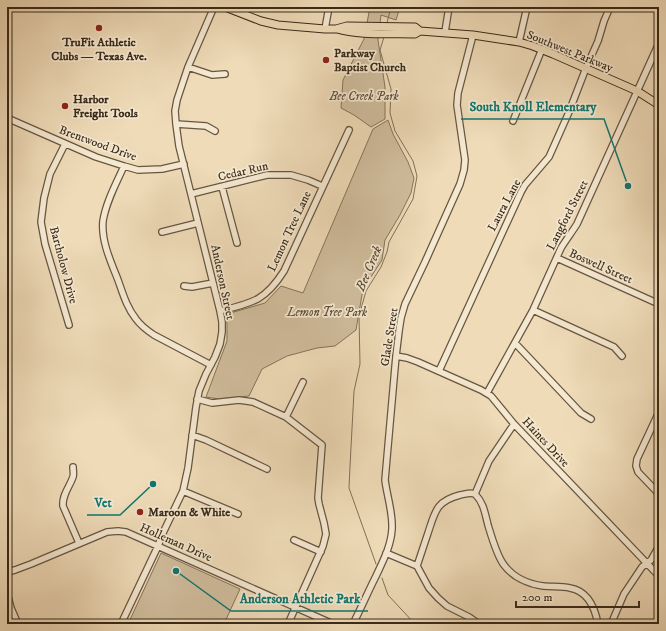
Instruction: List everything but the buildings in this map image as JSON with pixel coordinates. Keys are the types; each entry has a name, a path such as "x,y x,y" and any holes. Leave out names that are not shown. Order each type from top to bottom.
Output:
{"main road":[{"name":"Southwest Parkway","path":"225,7 261,21 278,25 325,29 336,29 346,26 415,27 420,31 473,35 519,42 542,49 586,68 637,91 659,105"}],"street":[{"name":"Anderson Street","path":"121,624 183,490 188,468 197,399 202,383 220,344 222,332 220,310 179,146 175,111 188,67 214,7"},
{"path":"325,29 327,10 329,7"},
{"path":"445,32 449,7"},
{"path":"519,42 527,7"},
{"name":"Laura Lane","path":"439,371 520,192 549,157 598,41 610,7"},
{"name":"Glade Street","path":"353,624 389,546 392,530 392,516 385,480 399,331 405,304 460,184 464,170 465,160 457,105 458,93 473,35"},
{"name":"Langford Street","path":"487,393 533,310 557,258 560,248 573,232 577,224 659,43"},
{"path":"513,121 542,49"},
{"path":"188,67 212,74 225,74"},
{"name":"Brentwood Drive","path":"7,118 96,157 138,170 168,168 184,164"},
{"path":"176,124 206,126 216,131"},
{"name":"Lemon Tree Lane","path":"220,310 257,300 277,282 284,271 349,130"},
{"name":"Bartholow Drive","path":"65,144 50,174 44,198 41,222 45,244 69,325"},
{"path":"124,166 107,205 103,221 103,229 106,249 126,303 136,319 154,335 211,366"},
{"name":"Cedar Run","path":"191,194 259,176 276,174 292,175 322,186"},
{"path":"222,187 237,243"},
{"path":"162,232 198,223"},
{"name":"Boswell Street","path":"557,258 659,304"},
{"path":"184,286 192,287 213,283"},
{"path":"533,310 614,348 622,356"},
{"path":"515,343 581,413 591,419"},
{"name":"Haines Drive","path":"396,356 407,358 439,371 491,396 514,424 659,576"},
{"path":"286,418 303,382"},
{"path":"197,399 212,403 248,400 259,404 293,422 322,445 318,504 326,534 321,552 288,624"},
{"path":"659,412 637,459 636,466 638,472 659,494"},
{"path":"475,494 489,461 514,424"},
{"path":"192,435 206,440 267,469"},
{"path":"73,467 73,476 64,496 63,506 79,543"},
{"path":"183,490 238,514"},
{"path":"417,566 432,518 436,510 445,501 457,496 472,493 479,498 484,507 492,538 501,560 508,570 525,581 531,583 578,590 587,597 594,608 598,624"},
{"name":"Holleman Drive","path":"7,572 26,566 107,532 126,532 333,624"},
{"path":"294,540 321,552"},
{"path":"611,624 624,594 642,567 651,560 659,546"},
{"path":"386,553 417,566 429,588 442,602 479,624"},
{"path":"7,593 11,608 18,624"}],"green space":[{"name":"Bee Creek Park","path":"370,7 400,7 396,20 381,15 378,40 385,87 385,119 371,127 341,108 343,80 364,39"},
{"name":"Lemon Tree Park","path":"388,120 414,178 411,193 385,240 382,260 363,289 356,330 335,346 317,348 287,356 262,369 249,396 219,399 206,397 227,341 227,314 265,303 281,286 303,293 373,129"},
{"path":"161,553 240,589 224,624 128,624"}],"waterway":[{"name":"Bee Creek","path":"387,23 391,7"},
{"name":"Bee Creek","path":"376,564 349,488 354,391 360,364 359,316 366,291 381,267 389,242 413,199 417,176 413,161 395,131 390,113 391,89 380,50 384,37"},
{"name":"Bee Creek","path":"382,578 388,595 415,624"}],"place":[{"name":"TruFit Athletic Clubs — Texas Ave.","path":"99,28"},
{"name":"Parkway Baptist Church","path":"326,60"},
{"name":"Harbor Freight Tools","path":"65,106"},
{"name":"South Knoll Elementary","path":"628,186"},
{"name":"Vet","path":"153,484"},
{"name":"Maroon & White","path":"140,512"},
{"name":"Anderson Athletic Park","path":"176,571"}]}
